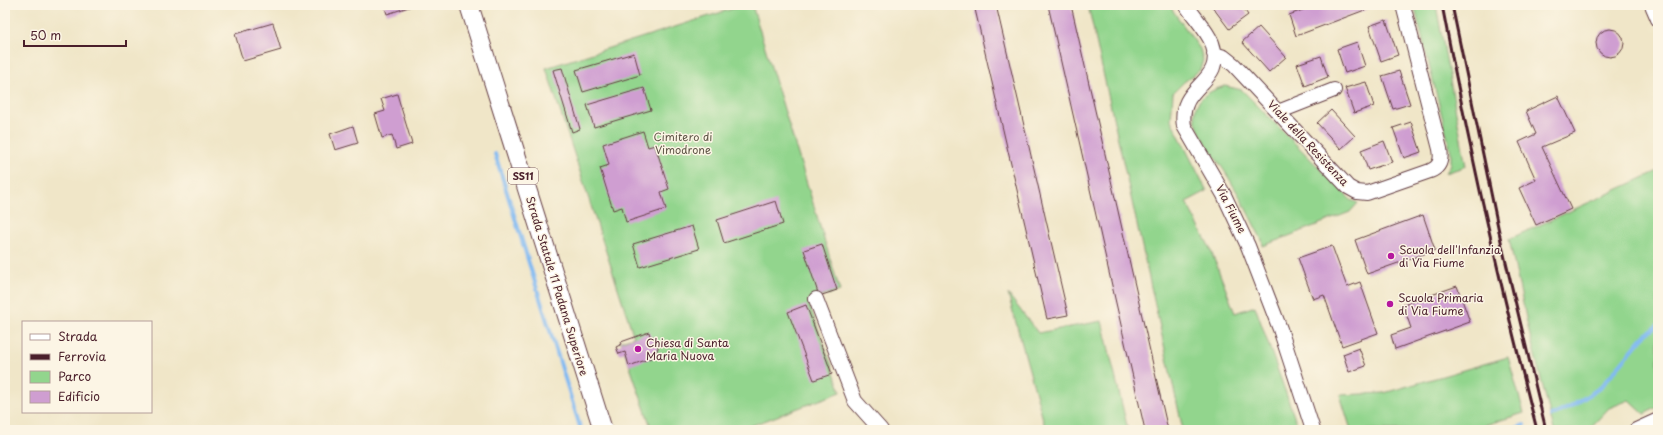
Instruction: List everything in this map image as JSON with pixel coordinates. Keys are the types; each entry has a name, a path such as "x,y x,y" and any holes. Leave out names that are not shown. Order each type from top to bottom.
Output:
{"main road":[{"name":"Strada Statale 11 Padana Superiore","path":"471,8 603,430"}],"street":[{"path":"1186,5 1207,35 1212,44 1214,54"},
{"name":"Viale della Resistenza","path":"1214,54 1224,57 1234,65 1348,187 1357,192 1371,192 1436,168 1441,161 1441,154 1410,25 1403,5"},
{"path":"1652,5 1658,18"},
{"name":"Via Fiume","path":"1214,54 1212,71 1192,92 1186,103 1183,116 1184,126 1224,195 1248,246 1280,329 1313,430"},
{"path":"1278,112 1334,90"},
{"path":"816,299 855,401 882,430"},
{"path":"1636,430 1658,420"}],"green space":[{"name":"Cimitero di Vimodrone","path":"744,5 752,5 840,291 808,301 841,392 740,430 652,430 621,341 634,337 546,68"},
{"path":"1088,5 1169,5 1200,49 1203,60 1200,70 1184,82 1173,93 1171,120 1207,191 1186,202 1209,246 1235,313 1255,306 1299,430 1183,430"},
{"path":"1414,5 1436,5 1466,166 1446,173 1451,164 1451,152"},
{"path":"1225,86 1242,90 1351,200 1358,203 1350,212 1263,246 1262,240 1239,195 1204,141 1198,128 1195,115 1198,104 1207,94"},
{"path":"1658,171 1658,407 1644,414 1629,400 1609,408 1588,430 1554,430 1530,336 1509,239"},
{"path":"1008,294 1038,333 1102,321 1128,430 1046,430"},
{"path":"1508,357 1524,413 1482,426 1483,430 1351,430 1340,395 1384,393"}],"building":[{"path":"384,5 415,5 387,14"},
{"path":"974,5 996,5 1068,315 1047,319"},
{"path":"1048,5 1071,5 1168,430 1145,430"},
{"path":"1211,5 1241,5 1248,15 1229,29"},
{"path":"1316,5 1378,5 1296,36 1289,15"},
{"path":"1386,20 1398,55 1381,61 1369,26"},
{"path":"273,23 281,50 243,61 235,34"},
{"path":"1259,27 1286,57 1269,72 1242,42"},
{"path":"1610,29 1620,33 1624,43 1620,53 1610,57 1600,53 1596,43 1600,33"},
{"path":"1357,42 1365,66 1345,73 1337,49"},
{"path":"634,53 640,75 583,92 576,70"},
{"path":"1321,56 1328,77 1305,86 1297,64"},
{"path":"562,68 580,129 572,132 553,70"},
{"path":"1399,71 1410,104 1393,109 1382,76"},
{"path":"1366,82 1374,106 1354,113 1345,88"},
{"path":"644,88 651,110 594,127 587,105"},
{"path":"397,94 412,144 396,149 392,135 382,138 375,114 385,111 381,99"},
{"path":"1558,96 1575,133 1542,147 1571,209 1536,225 1519,188 1536,180 1519,142 1536,134 1526,111"},
{"path":"1331,110 1355,136 1341,149 1317,123"},
{"path":"1411,122 1421,152 1404,158 1393,128"},
{"path":"353,126 358,143 335,150 330,134"},
{"path":"643,131 648,147 655,145 669,189 661,192 666,209 626,222 622,207 613,210 600,168 609,165 603,144"},
{"path":"1384,141 1392,162 1368,170 1361,150"},
{"path":"776,201 783,224 724,243 717,220"},
{"path":"1423,215 1435,250 1367,274 1355,240"},
{"path":"692,226 699,249 640,267 633,244"},
{"path":"822,244 837,290 819,296 804,250"},
{"path":"1332,246 1347,287 1360,282 1378,333 1342,346 1324,295 1313,299 1298,258"},
{"path":"1457,286 1470,322 1395,349 1391,335 1411,328 1403,305"},
{"path":"806,305 832,374 814,380 788,312"},
{"name":"Chiesa di Santa Maria Nuova","path":"649,332 650,336 655,338 658,343 656,352 657,356 629,366 625,352 619,354 616,347 622,344 621,342"},
{"path":"1359,348 1366,366 1349,372 1343,354"}],"waterway":[{"path":"495,154 581,430"},
{"path":"1551,416 1572,406 1601,387 1643,337 1658,325"},
{"path":"1511,430 1524,425"}],"railway":[{"path":"1442,5 1486,218 1537,430"},
{"path":"1452,5 1502,246 1546,430"}],"place":[{"name":"Scuola dell'Infanzia di Via Fiume","path":"1391,256"},
{"name":"Scuola Primaria di Via Fiume","path":"1390,304"},
{"name":"Chiesa di Santa Maria Nuova","path":"638,349"}]}
